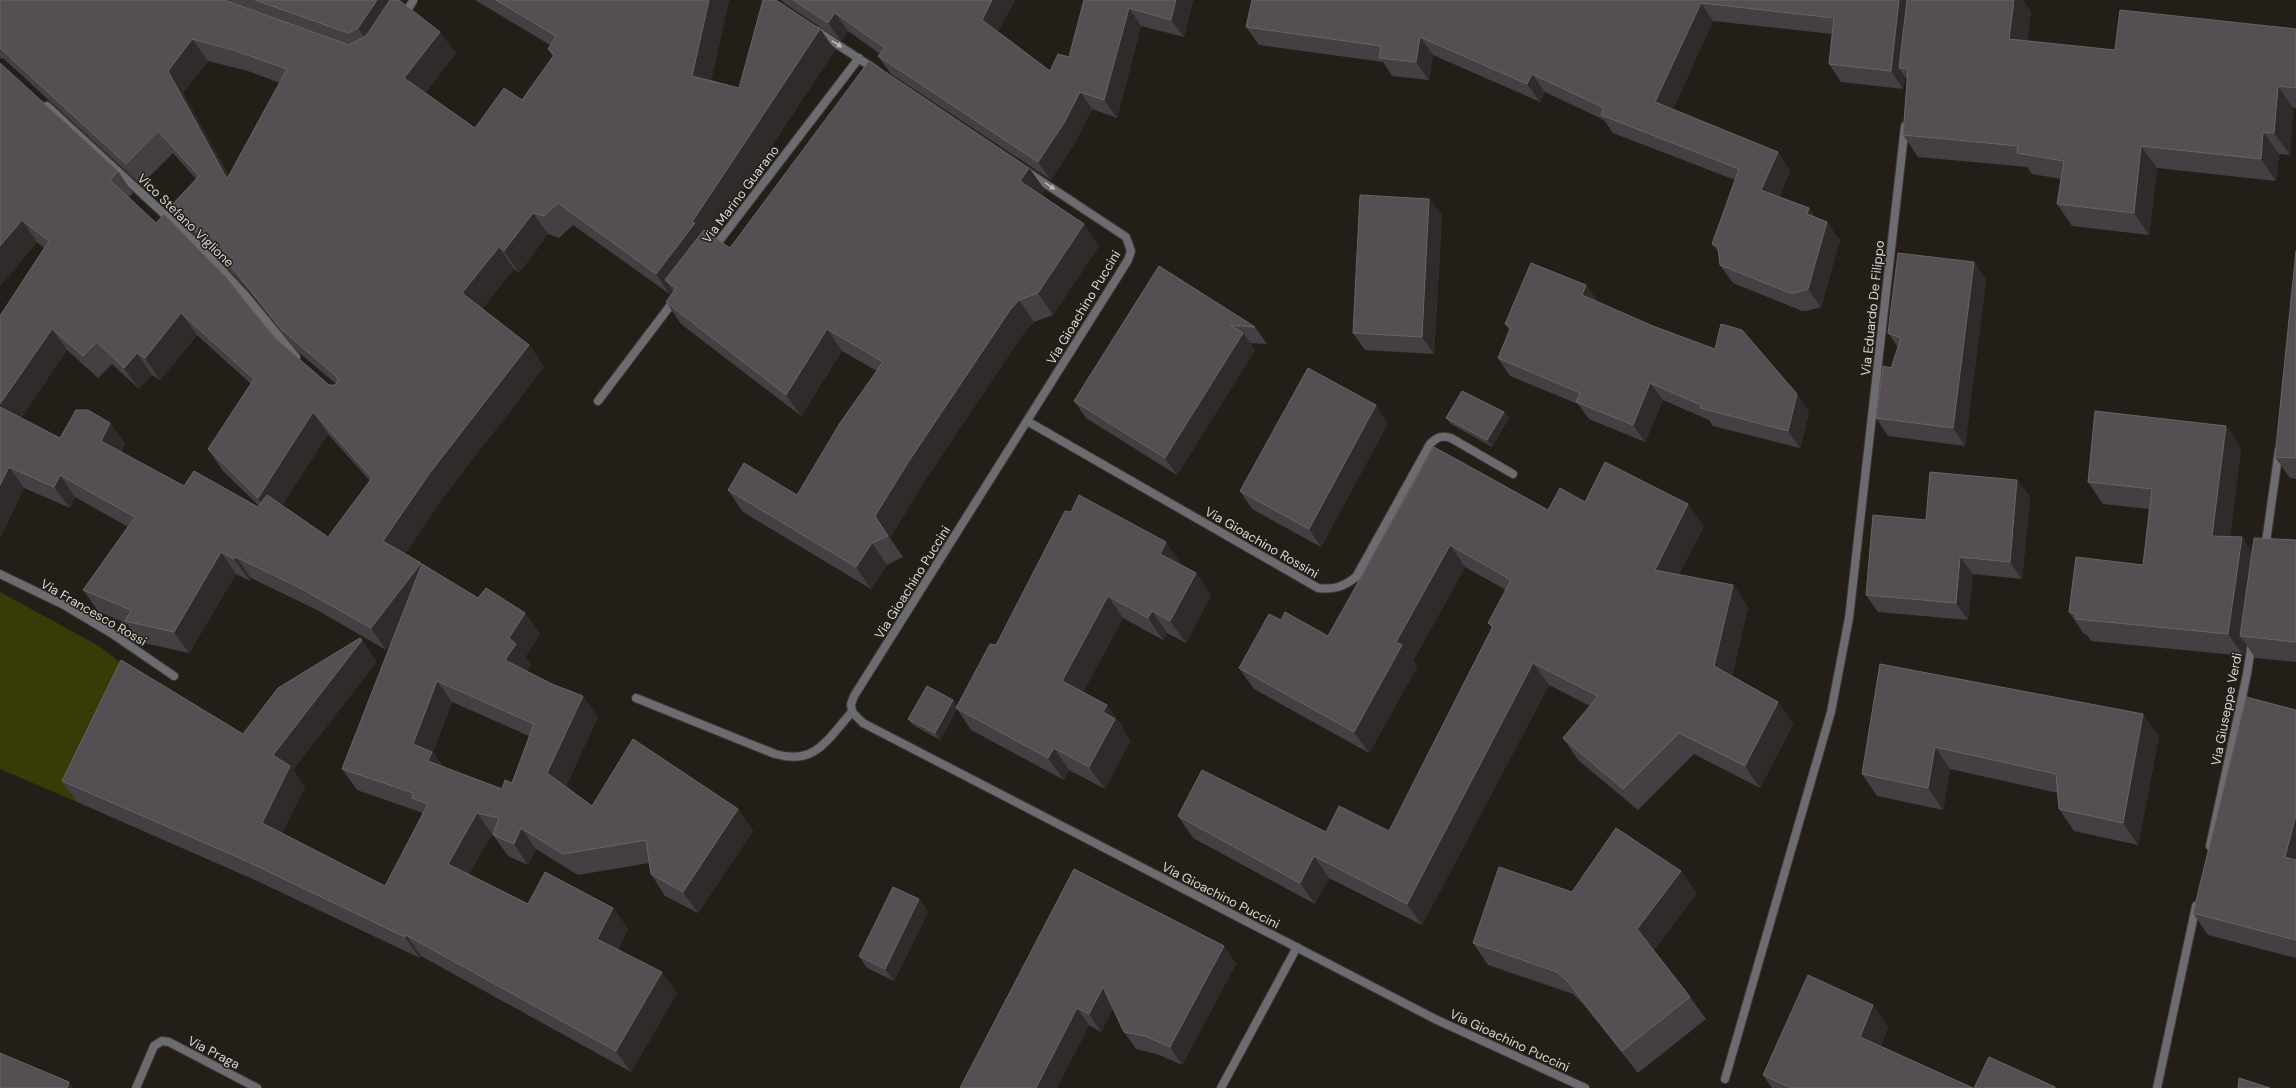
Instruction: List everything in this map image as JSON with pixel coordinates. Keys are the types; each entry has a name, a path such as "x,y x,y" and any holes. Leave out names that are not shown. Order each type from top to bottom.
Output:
{"street":[{"path":"395,27 413,1"},
{"path":"808,25 885,76"},
{"name":"Via Marino Guarano","path":"709,255 859,58"},
{"name":"Vico Stefano Viglione","path":"38,98 201,248 246,296 292,354 303,363"},
{"name":"Via Eduardo De Filippo","path":"1725,1079 1831,712 1849,618 1906,119"},
{"name":"Via Gioachino Puccini","path":"1022,168 1126,238 1132,251 1128,260 854,696 851,704 852,712 863,723 1436,1019 1585,1088"},
{"path":"598,401 680,293"},
{"name":"Via Gioachino Rossini","path":"1027,421 1318,588 1333,590 1347,583 1356,576 1430,444 1435,439 1444,436 1450,438 1513,474"},
{"path":"2264,557 2280,440"},
{"name":"Via Francesco Rossi","path":"0,574 70,609 111,633 174,676"},
{"name":"Via Giuseppe Verdi","path":"2208,854 2247,674 2252,635"},
{"path":"636,698 775,754 796,758 814,753 852,712"},
{"path":"2157,1088 2198,901"},
{"path":"1221,1088 1297,947"},
{"name":"Via Praga","path":"136,1088 154,1046 160,1042 169,1042 257,1088"}],"green space":[{"path":"0,592 99,646 138,676 77,802 0,769"}],"building":[{"path":"0,0 224,0 349,45 366,36 390,0 399,0 440,32 404,78 475,128 504,88 522,100 554,55 548,49 556,36 496,0 709,0 692,76 739,88 763,0 776,0 820,29 692,222 695,223 656,274 558,203 544,216 533,213 504,251 499,247 462,293 529,345 429,474 383,541 421,563 371,628 302,589 236,557 234,559 221,552 174,632 125,621 131,610 83,590 135,517 60,475 54,487 9,467 0,485 0,407 60,438 76,410 88,410 110,423 101,441 184,486 194,471 258,507 267,495 328,537 372,478 313,412 258,498 208,449 254,379 181,313 145,358 137,353 124,368 97,342 83,356 52,329 0,404 0,316 49,241 22,220 0,246 0,63 118,171 110,180 156,223 164,214 227,278 273,336 329,385 335,385 338,381 336,376 281,329 235,271 171,206 199,176 158,131 126,164 0,48","holes":["192,39 233,50 287,69 227,179 168,71"]},
{"path":"255,0 377,0 358,28 348,33"},
{"path":"793,0 992,0 982,20 1050,71 1058,54 1069,57 1084,0 1176,0 1171,20 1129,8 1104,100 1080,92 1064,123 1038,162 878,56 885,48 835,13 828,23"},
{"path":"1252,0 1899,0 1891,71 1829,64 1834,18 1701,3 1655,102 1778,152 1761,190 1809,208 1807,214 1827,222 1808,289 1790,293 1720,265 1718,247 1712,244 1739,169 1601,115 1604,108 1532,74 1527,84 1420,37 1416,62 1379,58 1381,46 1246,27"},
{"path":"1907,0 2014,0 2009,39 2115,50 2120,10 2296,29 2296,88 2278,86 2274,133 2263,132 2261,159 2141,146 2134,213 2057,204 2064,161 2017,153 2018,146 1903,135 1908,69 1899,68"},
{"path":"869,61 1029,168 1020,181 1084,224 1038,293 1019,300 1010,310 907,464 875,516 888,536 872,543 856,567 728,490 744,463 797,495 840,423 883,362 827,329 786,395 666,302 676,288 665,280 704,230 730,248"},
{"path":"1360,195 1429,199 1422,337 1353,333"},
{"path":"2296,251 2296,458 2275,457"},
{"path":"1898,253 1974,262 1953,428 1876,418 1883,366 1891,368 1901,338 1888,333"},
{"path":"1531,263 1586,285 1582,295 1653,326 1715,349 1721,324 1742,330 1797,394 1788,431 1700,408 1701,405 1650,383 1633,425 1576,402 1580,393 1498,358 1511,327 1505,324"},
{"path":"1159,266 1255,327 1230,325 1243,333 1165,458 1074,401"},
{"path":"1308,368 1376,405 1309,529 1240,491"},
{"path":"1462,391 1504,412 1487,440 1446,418"},
{"path":"2095,411 2226,426 2212,536 2242,537 2228,634 2076,619 2076,614 2069,612 2076,557 2143,565 2152,489 2088,482"},
{"path":"1434,447 1548,510 1560,488 1585,502 1605,462 1688,504 1655,570 1733,585 1714,666 1778,702 1745,766 1679,733 1623,789 1563,738 1598,696 1533,663 1407,904 1314,856 1300,883 1178,816 1202,770 1326,832 1339,806 1389,831 1493,626 1488,623 1511,580 1450,545 1396,642 1402,645 1354,732 1239,668 1269,614 1281,620 1285,612 1328,636"},
{"path":"1930,472 2017,480 2010,562 1960,557 1956,603 1866,595 1873,515 1926,520"},
{"path":"1079,495 1166,542 1160,554 1196,573 1170,621 1152,611 1148,618 1108,596 1062,681 1107,705 1103,712 1115,719 1089,767 1054,748 1048,758 956,708 990,644 996,645 1065,511 1071,512"},
{"path":"2254,538 2296,540 2296,642 2240,636"},
{"path":"422,564 478,598 486,588 525,613 509,638 516,644 505,660 552,684 583,696 547,773 592,806 633,739 738,809 683,892 651,874 646,840 563,854 521,828 514,844 493,835 499,818 477,813 448,864 528,904 545,872 613,908 597,939 662,972 616,1051 406,935 405,937 242,859 62,781 121,660 243,734 278,688 360,638 362,640 273,755 290,766 262,823 385,886 428,804 412,798 413,793 342,769","holes":["437,681 534,724 512,783 505,780 502,789 428,761 432,752 413,744"]},
{"path":"1880,664 2143,714 2123,823 2059,809 2056,774 1935,747 1928,788 1862,774"},
{"path":"927,686 953,700 935,733 908,719"},
{"path":"2246,697 2296,710 2296,815 2285,857 2296,860 2296,940 2193,913"},
{"path":"1616,828 1681,871 1637,929 1690,997 1622,1051 1568,982 1557,972 1473,943 1499,867 1572,892"},
{"path":"1074,869 1224,946 1170,1047 1145,1036 1124,1032 1103,987 1089,1014 1077,1008 1036,1088 960,1088"},
{"path":"893,887 919,899 885,969 859,956"},
{"path":"1808,975 1873,1005 1860,1037 1973,1088 1791,1088 1763,1075"},
{"path":"0,1053 69,1082 67,1088 0,1088"},
{"path":"1989,1057 2055,1087 2055,1088 1974,1088"},
{"path":"2239,1078 2270,1088 2238,1088"}]}
